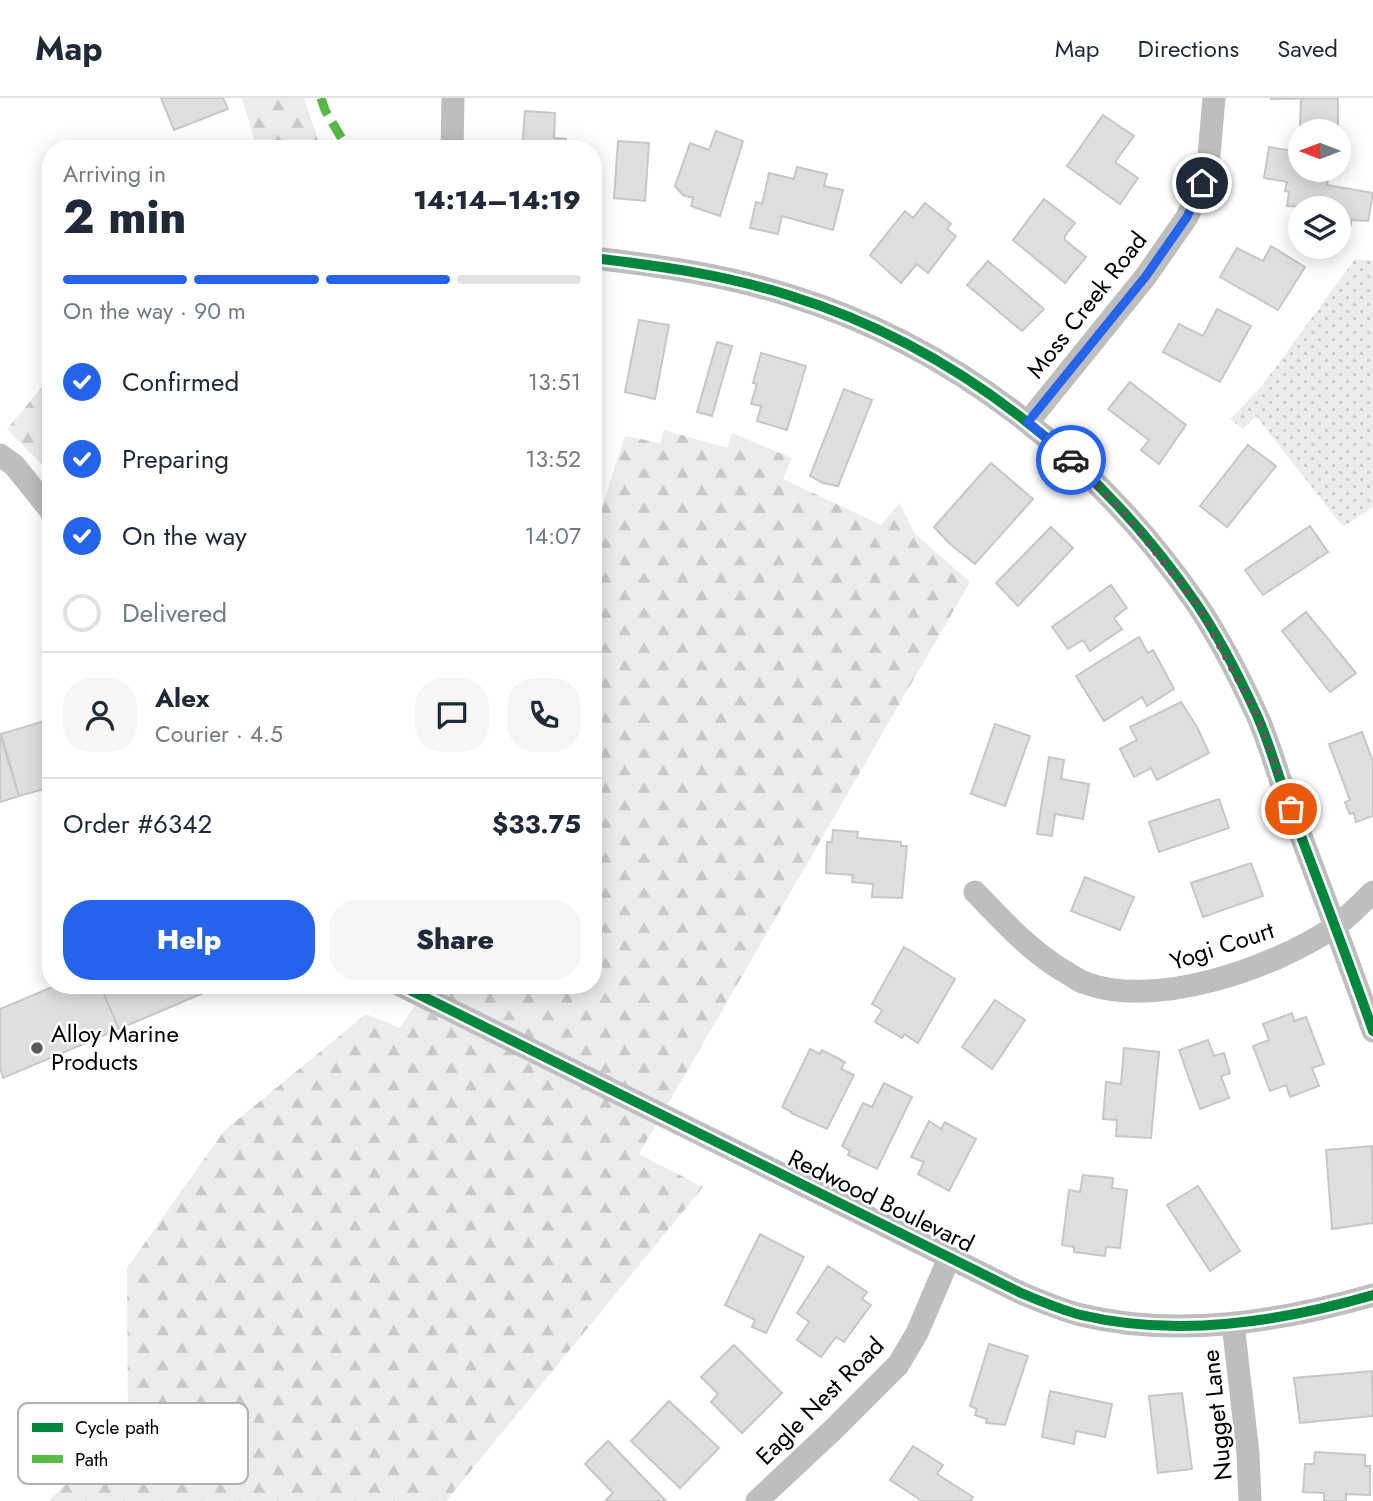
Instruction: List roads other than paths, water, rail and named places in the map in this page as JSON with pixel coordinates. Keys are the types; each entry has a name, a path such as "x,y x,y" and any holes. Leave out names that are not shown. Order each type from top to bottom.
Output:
{"street":[{"path":"453,98 453,140"},
{"name":"Moss Creek Road","path":"1028,422 1146,276 1187,217 1202,183 1209,155 1214,98"},
{"path":"602,259 682,269 736,280 823,307 887,334 971,380 1028,422 1120,508 1197,604 1257,715 1373,1031"},
{"path":"0,455 14,465 42,500"},
{"name":"Yogi Court","path":"975,892 1032,951 1084,983 1129,991 1161,992 1200,984 1284,956 1336,926 1373,892"},
{"name":"Redwood Boulevard","path":"418,994 1021,1293 1079,1315 1151,1327 1233,1324 1373,1295"},
{"name":"Eagle Nest Road","path":"757,1501 898,1364 917,1333 949,1258"},
{"name":"Nugget Lane","path":"1233,1324 1248,1453 1250,1501"}],"place":[{"name":"Alloy Marine Products","path":"37,1048"}]}
